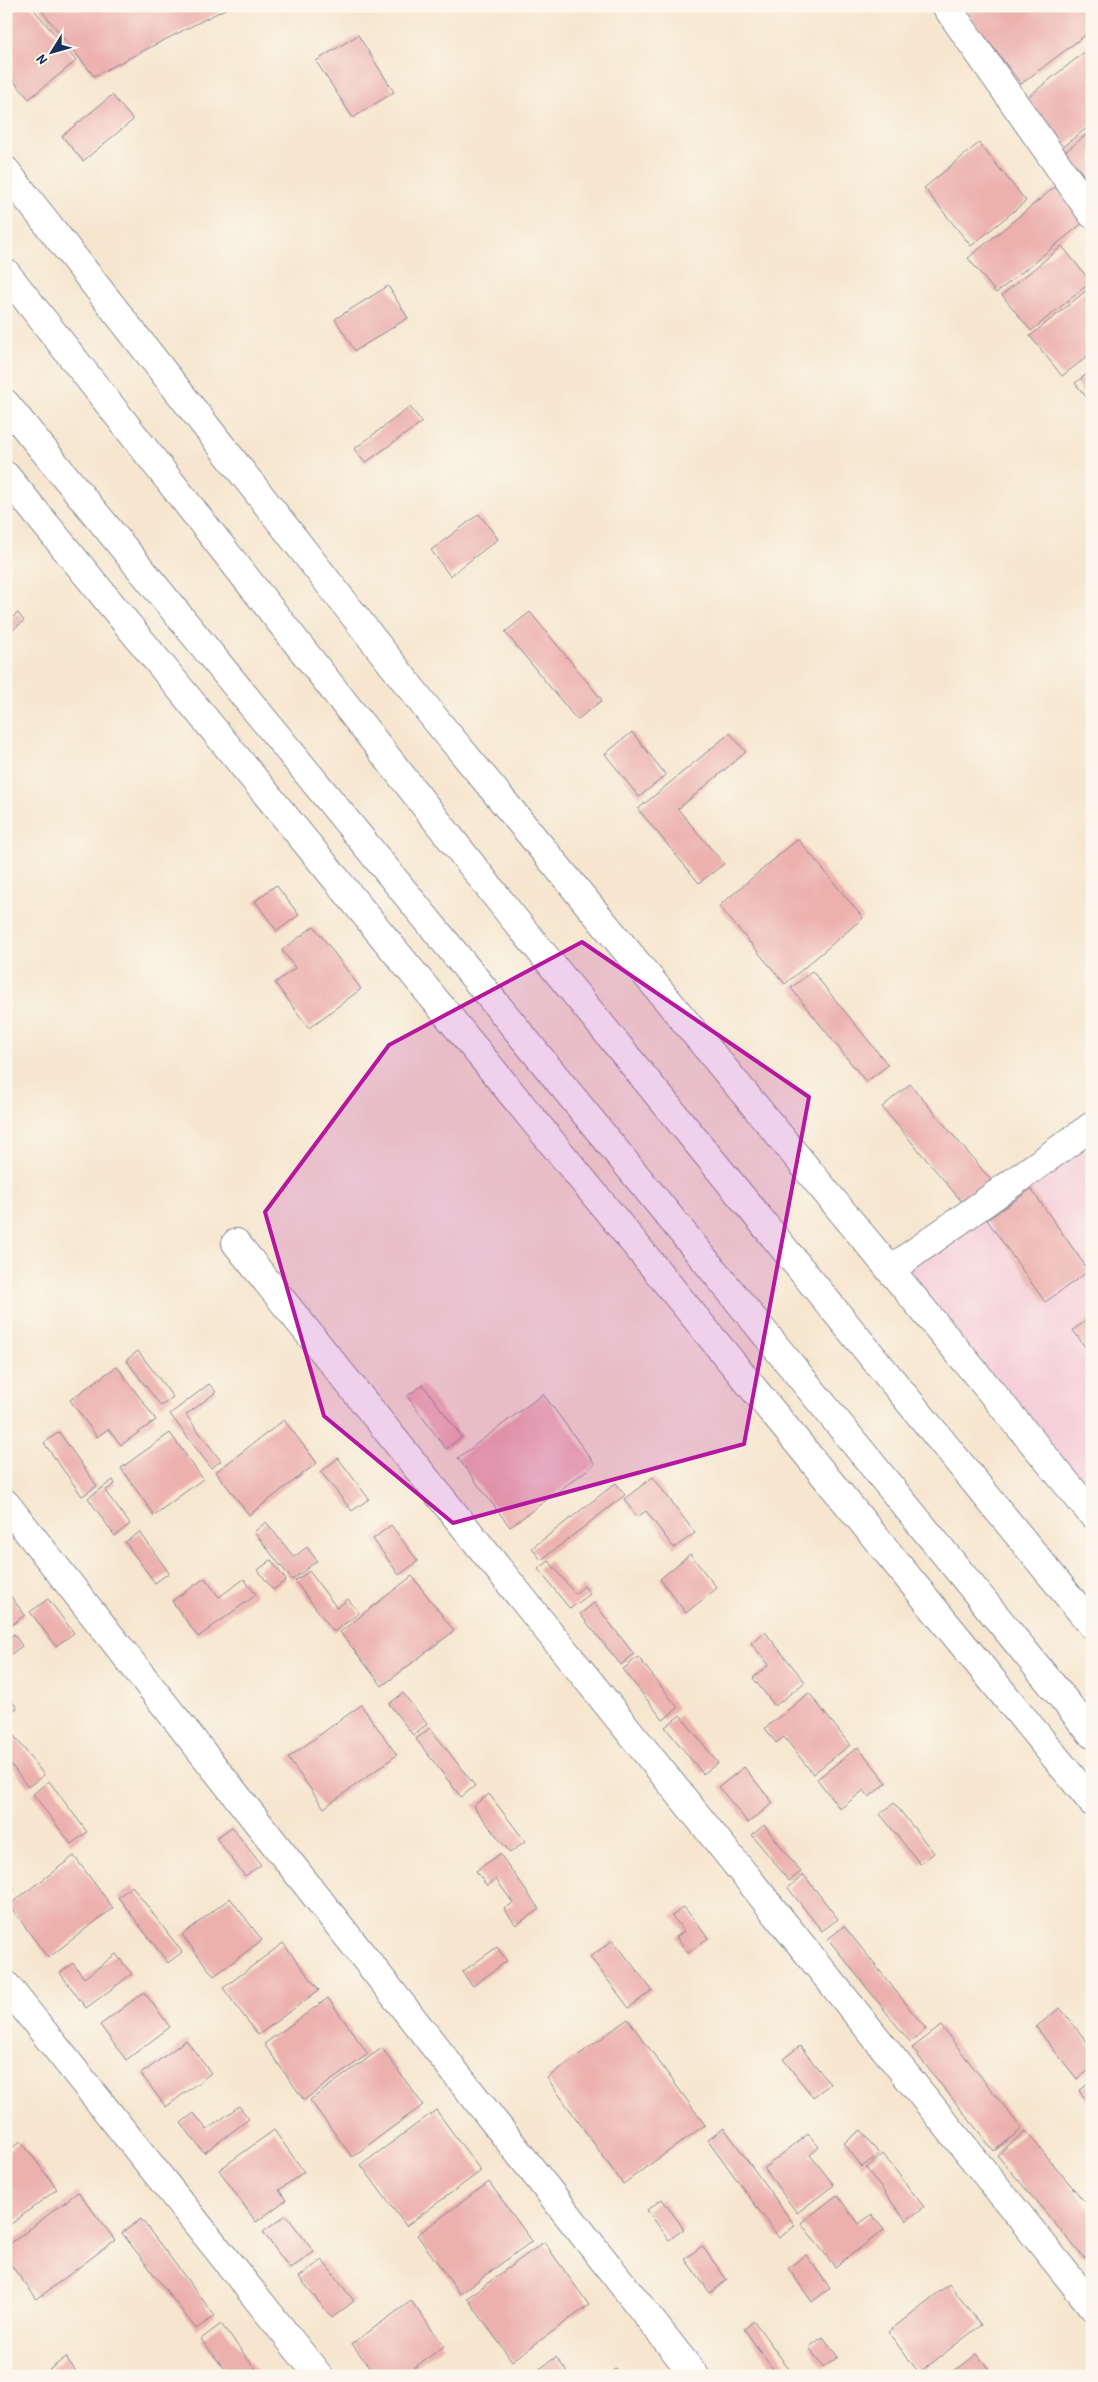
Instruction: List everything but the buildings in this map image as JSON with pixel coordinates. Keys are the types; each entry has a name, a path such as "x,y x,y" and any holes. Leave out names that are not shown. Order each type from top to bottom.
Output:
{"street":[{"path":"946,6 1092,214"},
{"path":"6,171 436,720 1092,1514"},
{"path":"6,273 511,916 1092,1624"},
{"path":"6,404 1092,1734"},
{"path":"6,476 1092,1802"},
{"path":"890,1270 1092,1126"},
{"path":"236,1243 1092,2306"},
{"path":"6,1504 695,2376"},
{"path":"6,1985 319,2376"}],"highlighted area":[{"path":"582,942 809,1097 744,1444 453,1523 324,1416 265,1212 389,1045"}],"shaded area":[{"path":"1092,1126 1092,1514 890,1270"}]}
